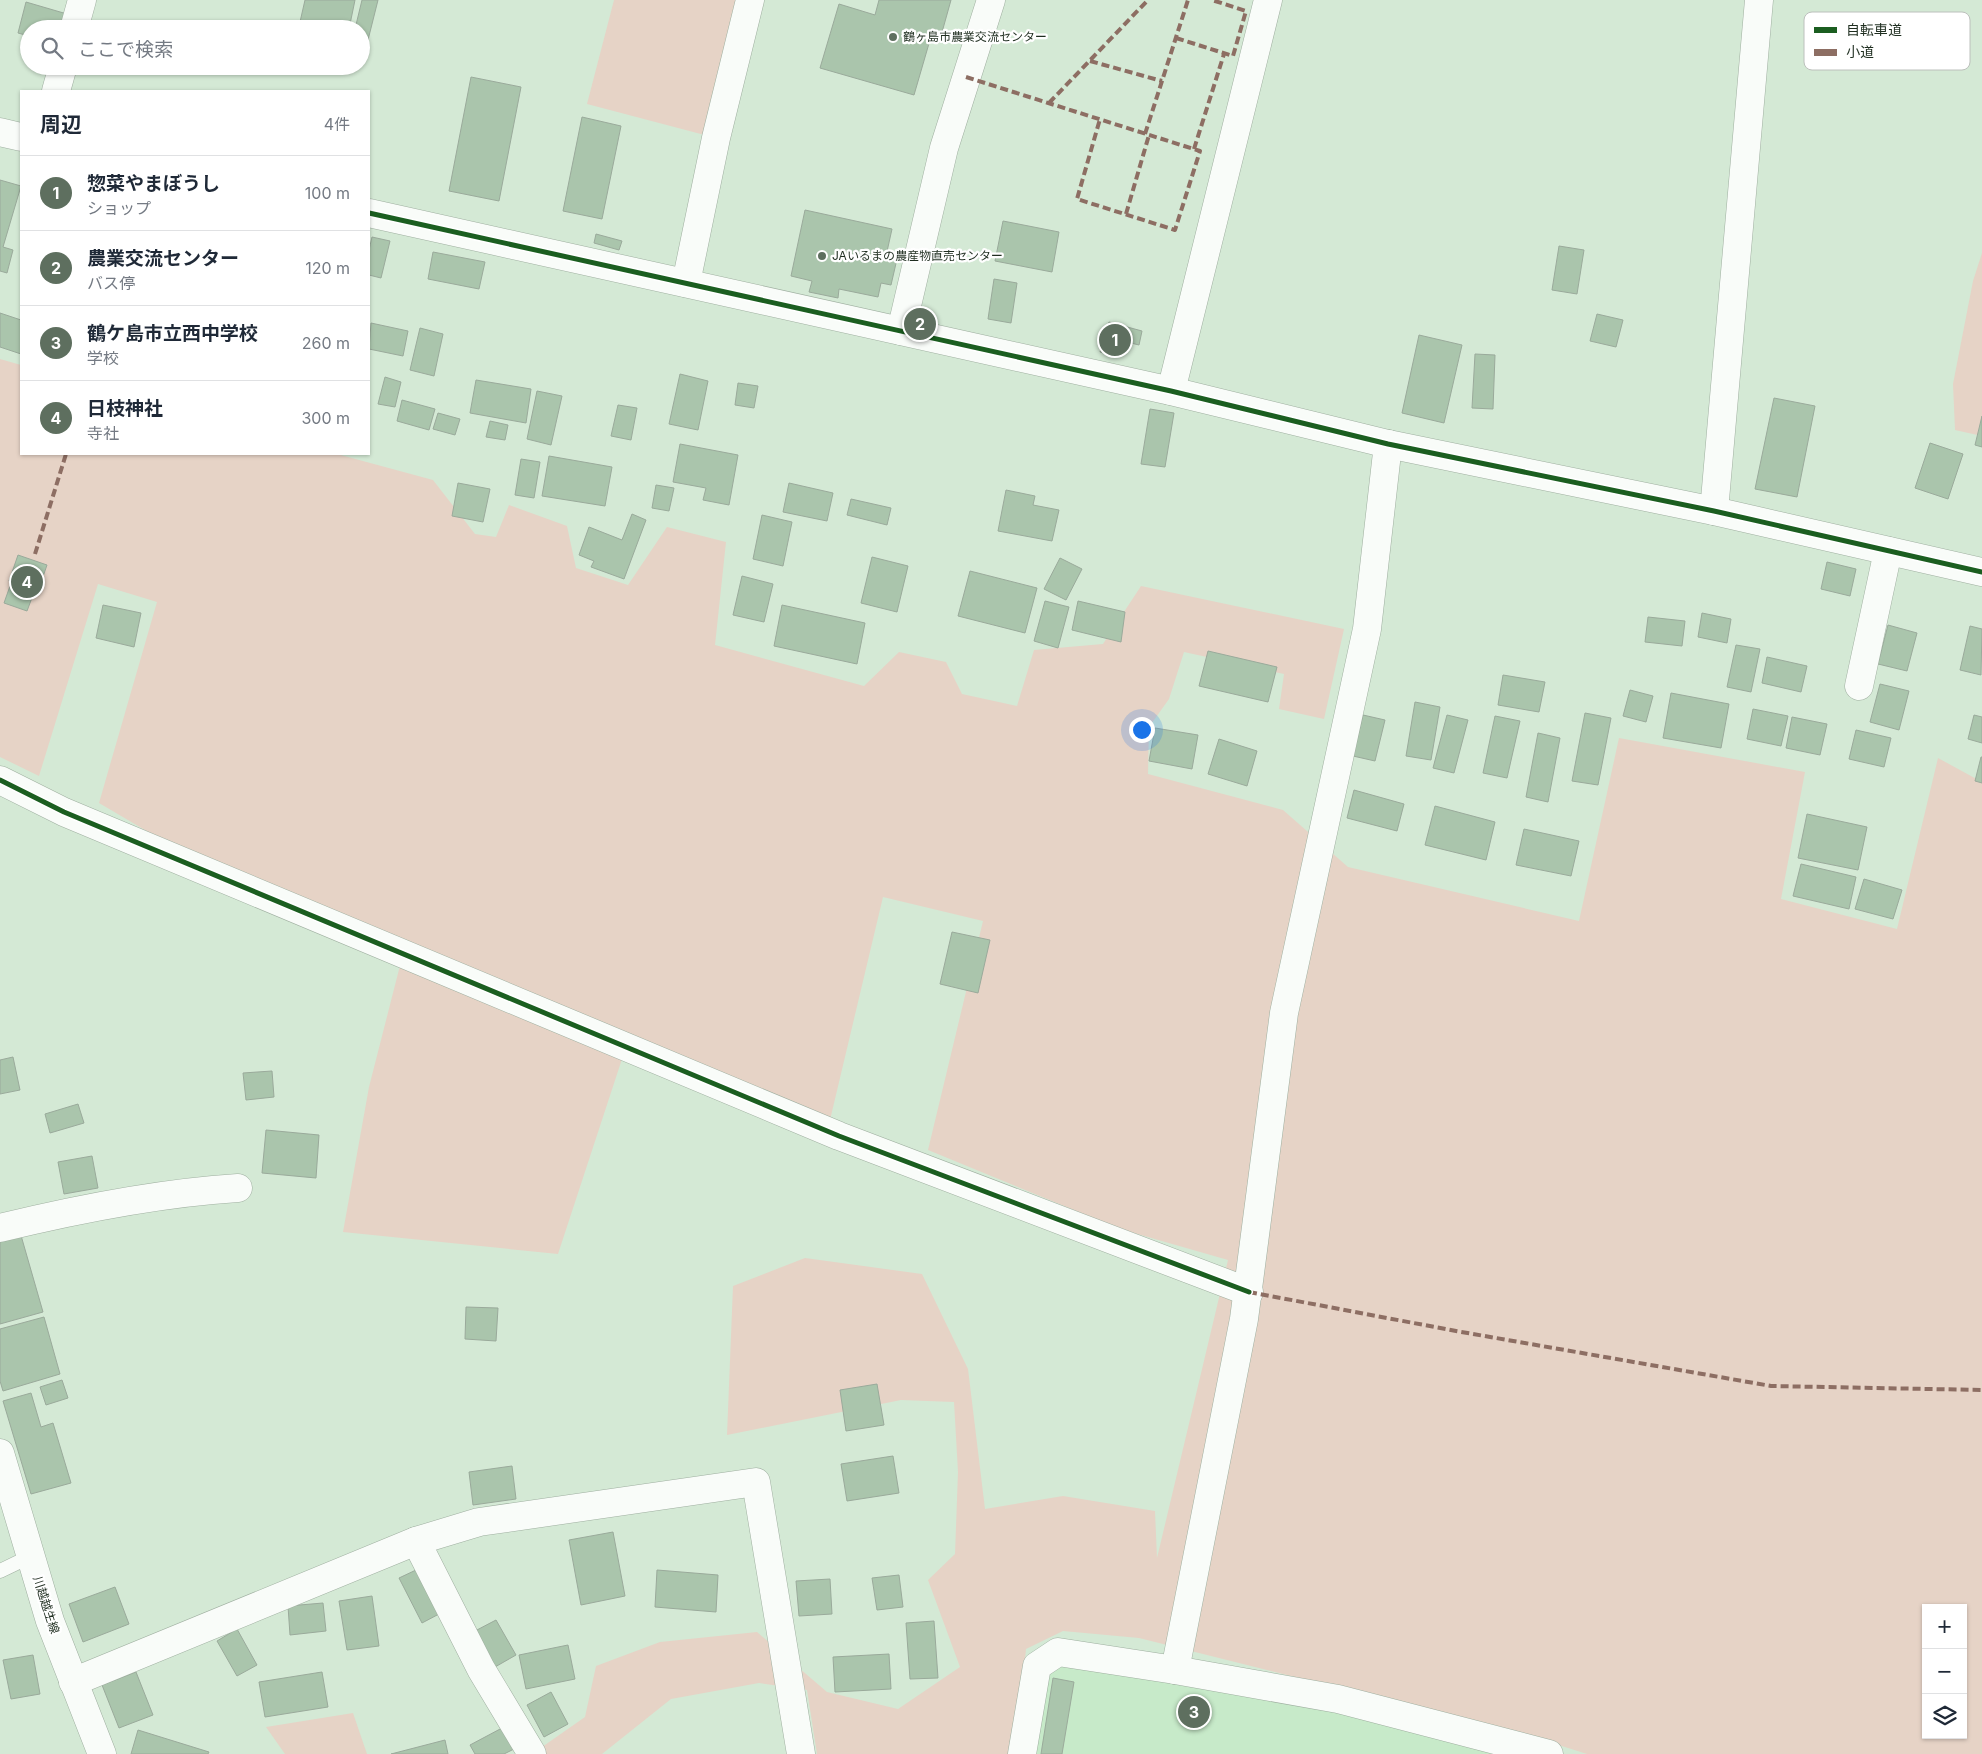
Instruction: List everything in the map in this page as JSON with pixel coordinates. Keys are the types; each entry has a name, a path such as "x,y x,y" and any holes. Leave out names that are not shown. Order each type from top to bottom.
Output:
{"street":[{"path":"76,20 82,0"},
{"path":"686,283 716,138 750,0"},
{"path":"901,332 944,148 990,0"},
{"path":"1171,392 1268,0"},
{"path":"1714,511 1759,0"},
{"path":"56,90 60,75"},
{"path":"0,132 20,137"},
{"path":"370,213 1171,392 1388,444 1714,511 1982,572"},
{"path":"1175,1670 1249,1292 1284,1013 1366,629 1388,444"},
{"path":"1859,686 1888,551"},
{"path":"0,780 64,812 839,1136 1249,1292"},
{"path":"0,1228 45,1217 192,1191 238,1188"},
{"name":"川越越生線","path":"0,1453 50,1621 73,1682 95,1752"},
{"path":"73,1682 416,1541 479,1522 756,1482 801,1754"},
{"path":"416,1541 481,1669 532,1754"},
{"path":"1022,1754 1036,1666 1058,1652 1175,1670 1338,1700 1549,1754"}],"lane":[{"path":"0,1571 31,1556"}],"shaded area":[{"path":"614,0 750,0 716,138 587,104"},
{"path":"1982,253 1982,436 1955,430 1953,384 1973,281"},
{"path":"0,359 20,365 20,455 341,455 433,480 475,534 496,537 509,505 567,526 576,568 628,585 667,527 726,542 715,645 864,686 899,652 946,662 962,694 1017,706 1034,650 1103,644 1141,586 1344,629 1324,719 1279,709 1284,674 1184,652 1169,699 1149,727 1148,774 1283,810 1348,867 1579,921 1619,738 1805,772 1781,899 1897,929 1938,758 1982,782 1982,1754 1587,1754 1527,1735 1139,1638 1063,1631 1026,1649 1016,1754 817,1754 807,1690 759,1683 671,1699 602,1754 532,1754 585,1717 596,1666 660,1642 757,1632 827,1692 898,1709 960,1667 928,1580 955,1554 958,1472 954,1402 901,1400 727,1435 733,1286 805,1258 922,1274 968,1369 985,1509 1063,1496 1155,1511 1157,1558 1228,1260 1120,1229 928,1150 983,921 883,897 830,1120 622,1059 558,1254 343,1232 369,1087 405,946 184,853 99,803 157,602 98,584 39,776 0,757"},
{"path":"1058,1652 1543,1754 1022,1754 1037,1666"},
{"path":"353,1713 367,1754 285,1754 266,1727"}],"building":[{"path":"305,0 355,0 351,20 300,20"},
{"path":"362,0 378,0 370,32 370,20 357,20"},
{"path":"879,0 951,0 939,43 930,40 914,95 820,68 839,4 875,15"},
{"path":"26,2 67,14 65,20 21,20"},
{"path":"471,77 521,87 499,201 449,191"},
{"path":"582,117 621,126 602,219 563,211"},
{"path":"0,180 20,186 20,189 3,247 13,250 7,273 0,271"},
{"path":"805,210 892,229 886,256 897,259 891,285 881,283 878,297 839,289 838,298 809,292 812,281 791,276"},
{"path":"1003,221 1059,232 1052,272 995,261"},
{"path":"596,234 622,241 619,250 594,243"},
{"path":"372,237 390,241 381,278 370,275 370,246"},
{"path":"1559,246 1584,250 1577,294 1552,290"},
{"path":"433,252 485,262 479,289 428,279"},
{"path":"994,279 1017,283 1011,323 988,319"},
{"path":"0,313 20,320 20,354 0,347"},
{"path":"1597,314 1623,320 1616,347 1590,341"},
{"path":"1109,322 1142,331 1139,345 1123,341 1119,357 1100,352"},
{"path":"371,323 408,331 403,356 370,349"},
{"path":"420,328 443,334 434,376 410,370"},
{"path":"1419,335 1462,345 1444,423 1402,413"},
{"path":"1475,354 1495,355 1493,409 1472,408"},
{"path":"680,374 708,381 698,430 669,424"},
{"path":"385,377 401,382 395,407 378,404"},
{"path":"476,380 531,389 526,423 470,413"},
{"path":"738,383 758,386 754,408 735,405"},
{"path":"537,391 562,396 551,445 527,439"},
{"path":"1774,398 1815,406 1797,497 1755,489"},
{"path":"402,400 435,409 429,430 397,421"},
{"path":"618,405 637,408 631,440 611,436"},
{"path":"1150,409 1174,413 1165,467 1141,464"},
{"path":"438,413 460,419 455,435 433,429"},
{"path":"1982,416 1982,447 1975,445"},
{"path":"490,421 508,425 505,440 486,437"},
{"path":"1930,443 1963,454 1948,499 1915,488"},
{"path":"680,444 738,455 729,505 703,500 706,488 673,482"},
{"path":"549,456 612,467 605,506 542,496"},
{"path":"521,459 540,462 534,498 515,495"},
{"path":"458,483 490,489 483,522 452,516"},
{"path":"789,483 833,493 827,521 783,512"},
{"path":"656,485 674,488 669,511 652,508"},
{"path":"1006,490 1035,496 1033,505 1059,510 1052,541 998,531"},
{"path":"851,499 891,508 887,525 847,515"},
{"path":"632,514 646,520 624,579 591,567 594,561 579,555 589,527 622,540"},
{"path":"762,515 792,522 783,566 753,559"},
{"path":"18,555 47,565 38,591 29,588 27,593 33,595 27,611 4,603 10,586 15,588 17,583 9,581"},
{"path":"872,557 908,566 897,612 861,603"},
{"path":"1060,558 1082,569 1066,600 1044,589"},
{"path":"1827,562 1856,569 1850,596 1821,589"},
{"path":"970,571 1037,588 1025,633 958,616"},
{"path":"742,576 773,584 764,622 733,615"},
{"path":"1045,601 1069,607 1058,648 1034,641"},
{"path":"1078,601 1125,612 1121,642 1072,630"},
{"path":"103,605 141,613 134,647 96,638"},
{"path":"782,605 865,623 857,664 774,646"},
{"path":"1702,613 1731,619 1727,643 1698,637"},
{"path":"1648,617 1685,621 1682,646 1645,642"},
{"path":"1888,625 1917,633 1907,671 1878,664"},
{"path":"1970,626 1982,629 1981,675 1960,670"},
{"path":"1736,645 1760,649 1751,692 1727,687"},
{"path":"1208,651 1277,667 1268,702 1199,686"},
{"path":"1767,657 1807,666 1801,692 1762,683"},
{"path":"1503,675 1545,682 1539,712 1498,705"},
{"path":"1880,684 1909,691 1899,730 1870,722"},
{"path":"1630,690 1653,696 1646,722 1623,716"},
{"path":"1671,693 1729,704 1721,748 1663,738"},
{"path":"1415,702 1440,707 1431,760 1406,756"},
{"path":"1753,709 1788,716 1781,746 1747,739"},
{"path":"1585,713 1611,718 1598,785 1572,781"},
{"path":"1363,715 1385,720 1375,761 1353,756"},
{"path":"1447,715 1468,720 1454,773 1433,768"},
{"path":"1974,715 1982,717 1982,743 1968,739"},
{"path":"1495,716 1520,721 1507,778 1483,773"},
{"path":"1792,717 1827,724 1820,755 1786,748"},
{"path":"1155,728 1198,735 1192,769 1149,761"},
{"path":"1856,730 1891,738 1884,767 1849,759"},
{"path":"1538,733 1560,738 1548,802 1526,797"},
{"path":"1219,739 1257,751 1247,786 1208,774"},
{"path":"1982,757 1982,783 1975,781"},
{"path":"1354,790 1404,804 1397,831 1347,818"},
{"path":"1435,806 1495,822 1486,860 1425,845"},
{"path":"1807,814 1867,827 1858,870 1798,858"},
{"path":"1524,829 1579,841 1571,876 1516,865"},
{"path":"1801,864 1856,877 1849,909 1793,896"},
{"path":"1864,879 1902,890 1893,919 1855,909"},
{"path":"952,932 990,940 978,993 940,984"},
{"path":"13,1057 20,1090 0,1094 0,1060"},
{"path":"272,1071 274,1097 246,1100 243,1073"},
{"path":"78,1104 84,1123 50,1133 45,1114"},
{"path":"266,1130 319,1135 316,1178 262,1173"},
{"path":"92,1156 98,1188 64,1194 58,1162"},
{"path":"20,1232 43,1312 0,1324 0,1238"},
{"path":"466,1307 498,1308 496,1341 465,1339"},
{"path":"44,1317 60,1374 3,1391 0,1381 0,1329"},
{"path":"62,1380 68,1398 46,1405 40,1387"},
{"path":"877,1384 884,1425 846,1431 840,1390"},
{"path":"31,1393 41,1427 53,1423 71,1483 31,1494 3,1401"},
{"path":"893,1456 899,1493 847,1501 841,1464"},
{"path":"512,1466 516,1499 473,1505 469,1472"},
{"path":"613,1532 625,1596 581,1605 569,1540"},
{"path":"416,1570 439,1614 422,1623 399,1578"},
{"path":"657,1570 718,1575 716,1612 655,1607"},
{"path":"899,1575 903,1607 877,1610 872,1578"},
{"path":"830,1579 832,1614 799,1616 796,1581"},
{"path":"115,1587 129,1624 83,1642 69,1604"},
{"path":"372,1596 379,1646 347,1650 339,1601"},
{"path":"323,1603 326,1631 290,1635 288,1606"},
{"path":"496,1620 516,1655 495,1667 475,1631"},
{"path":"934,1621 938,1678 910,1679 906,1623"},
{"path":"237,1629 257,1665 237,1676 217,1641"},
{"path":"568,1645 575,1679 526,1689 519,1655"},
{"path":"889,1654 891,1689 835,1692 833,1657"},
{"path":"33,1655 40,1694 11,1699 3,1660"},
{"path":"136,1672 153,1715 119,1728 102,1685"},
{"path":"322,1672 328,1707 265,1717 259,1682"},
{"path":"1053,1678 1074,1682 1062,1754 1041,1754"},
{"path":"551,1692 568,1724 544,1737 527,1705"},
{"path":"502,1728 514,1749 504,1754 475,1754 470,1745"},
{"path":"138,1730 209,1752 208,1754 131,1754"},
{"path":"445,1740 448,1754 391,1754"}],"marked path":[{"path":"1049,103 1148,0"},
{"path":"1145,134 1188,0"},
{"path":"1176,38 1233,56 1246,11 1212,0"},
{"path":"1194,149 1224,54"},
{"path":"1090,61 1162,81"},
{"path":"966,77 1200,151 1175,230 1077,199 1100,119"},
{"path":"1126,214 1149,135"},
{"path":"35,554 66,455"},
{"path":"1249,1292 1456,1331 1771,1386 1982,1390"}],"cycle path":[{"path":"370,213 1171,391 1388,444 1714,511 1982,572"},
{"path":"0,780 64,812 839,1136 1249,1292"}],"place":[{"name":"鶴ヶ島市農業交流センター","path":"893,37"},
{"name":"JAいるまの農産物直売センター","path":"822,256"},
{"name":"農業交流センター","path":"920,324"},
{"name":"惣菜やまぼうし","path":"1115,340"},
{"name":"日枝神社","path":"27,582"},
{"name":"鶴ケ島市立西中学校","path":"1194,1712"}]}
